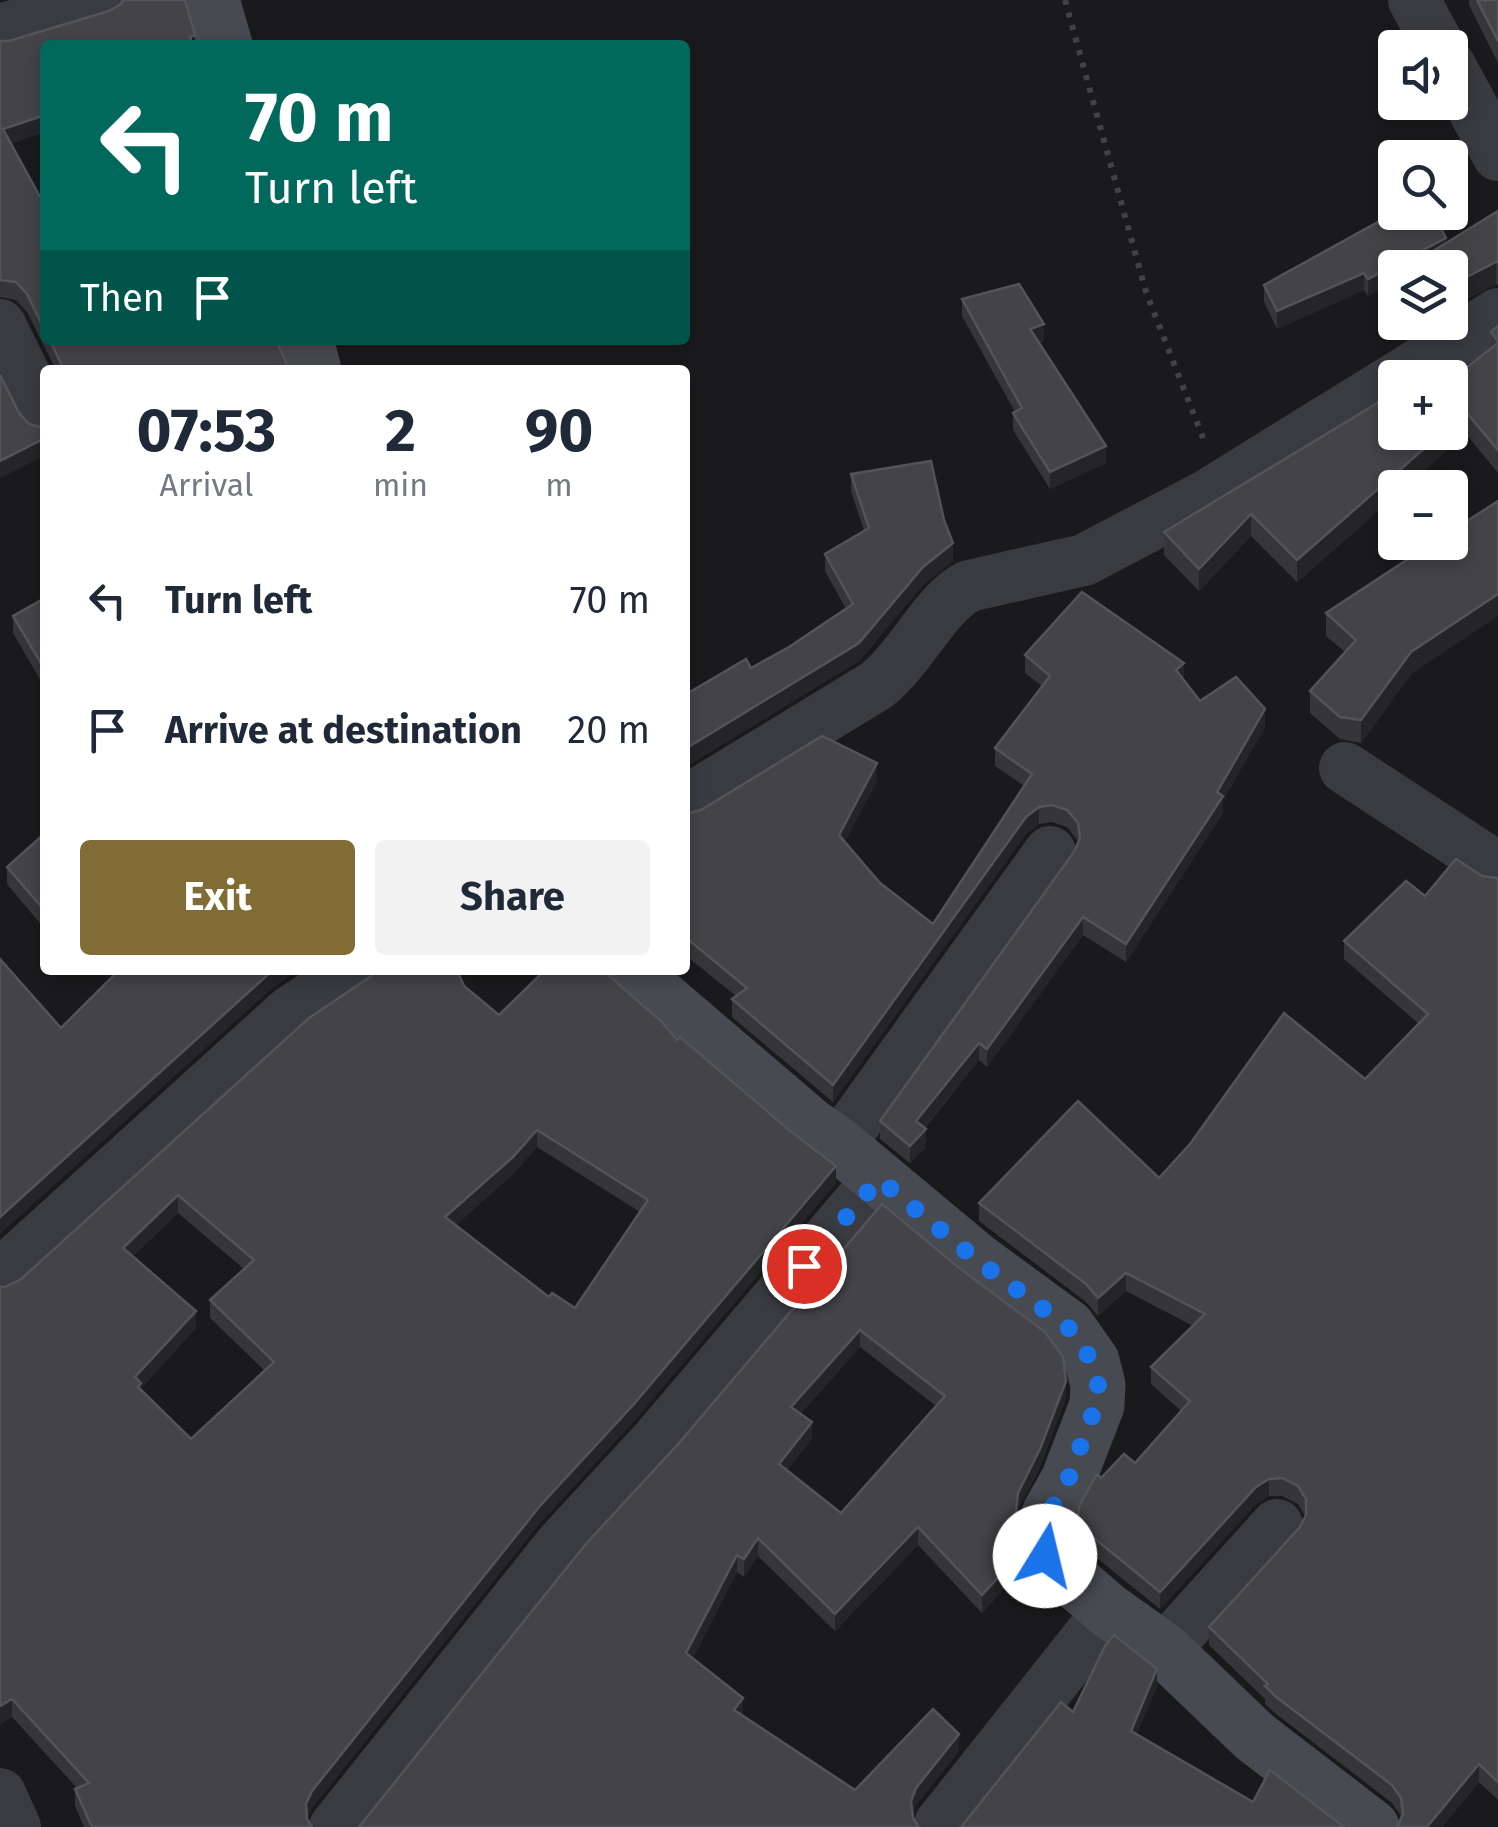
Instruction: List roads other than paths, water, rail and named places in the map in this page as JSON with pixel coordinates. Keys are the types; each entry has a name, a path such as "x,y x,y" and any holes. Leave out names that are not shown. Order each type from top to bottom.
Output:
{"street":[{"path":"0,30 100,0"},
{"path":"212,0 223,40"},
{"path":"1414,0 1430,30"},
{"path":"1468,99 1498,155"},
{"path":"1425,360 1498,314"},
{"path":"0,325 40,406"},
{"path":"690,799 878,685 899,668 955,593 969,586 1084,560 1222,486 1378,389"},
{"path":"1345,768 1498,868"},
{"path":"335,1827 562,1543 656,1440 859,1162 1050,852"},
{"path":"0,1275 290,1012 345,975"},
{"path":"634,975 809,1124 978,1261 1068,1327 1092,1361 1098,1385 1096,1405 1068,1480 1049,1514 1045,1556 1109,1611 1164,1650 1254,1737 1372,1827"},
{"path":"1164,1650 1277,1526"},
{"path":"940,1824 1109,1611"},
{"path":"0,1794 15,1827"}]}
